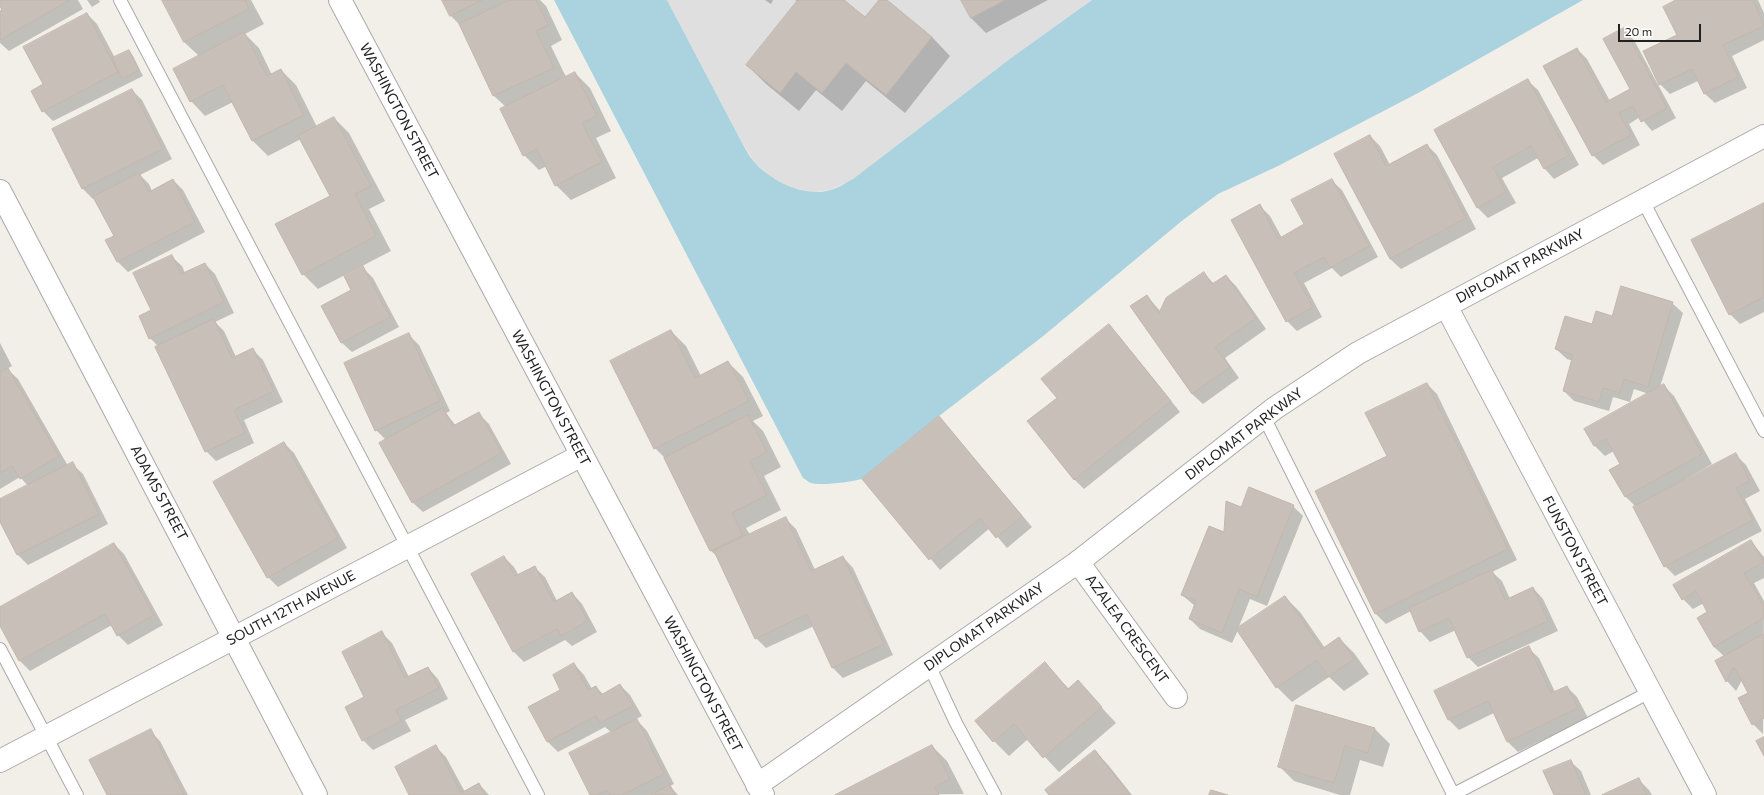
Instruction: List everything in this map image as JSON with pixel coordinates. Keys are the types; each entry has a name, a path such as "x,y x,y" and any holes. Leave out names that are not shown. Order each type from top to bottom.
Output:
{"street":[{"name":"WASHINGTON STREET","path":"340,0 760,790"},
{"name":"DIPLOMAT PARKWAY","path":"760,790 929,665 1078,562 1264,417 1358,353 1764,136"},
{"name":"ADAMS STREET","path":"0,191 316,795"},
{"name":"FUNSTON STREET","path":"1446,306 1705,795"},
{"name":"SOUTH 12TH AVENUE","path":"0,762 582,455"},
{"name":"AZALEA CRESCENT","path":"1078,562 1176,697"}],"lane":[{"path":"120,0 538,795"},
{"path":"1643,201 1764,431"},
{"path":"1264,417 1452,795 1650,692"},
{"path":"0,649 77,795"},
{"path":"929,665 956,723 995,795"}],"shaded area":[{"path":"667,0 1092,0 1011,58 853,179 831,190 811,192 789,187 771,177 755,163 741,141"}],"water":[{"path":"554,0 667,0 741,141 754,162 772,177 790,187 811,192 821,192 834,189 853,179 1011,58 1092,0 1583,0 1420,92 1278,166 1218,194 1183,220 1042,337 939,416 862,479 829,484 816,484 803,478"}],"building":[{"path":"0,0 70,0 0,40 0,11 2,10"},
{"path":"162,0 245,0 249,9 184,42"},
{"path":"442,0 482,0 450,16"},
{"path":"510,0 536,0 548,25 536,31 554,68 493,96 459,24"},
{"path":"798,0 844,0 865,17 879,0 887,0 932,37 886,95 846,63 822,93 796,72 780,93 746,65"},
{"path":"961,0 1005,0 971,18"},
{"path":"1676,0 1753,0 1764,26 1723,45 1738,77 1704,94 1692,69 1659,85 1643,51 1677,35 1663,7"},
{"path":"87,13 118,72 42,112 31,91 43,84 23,47"},
{"path":"1624,28 1667,108 1641,122 1633,106 1619,113 1631,135 1592,156 1543,66 1577,48 1606,102 1630,89 1603,39"},
{"path":"244,32 267,76 281,69 304,115 252,141 223,85 190,102 173,69"},
{"path":"129,50 139,70 122,79 112,58"},
{"path":"575,72 597,116 582,123 602,162 555,186 537,149 523,156 500,109"},
{"path":"1528,79 1569,155 1544,169 1531,146 1493,167 1506,192 1477,208 1434,130"},
{"path":"132,89 163,149 82,189 52,129"},
{"path":"334,117 371,186 355,194 376,236 302,275 275,224 330,196 298,136"},
{"path":"1370,135 1386,166 1427,144 1466,218 1390,259 1334,154"},
{"path":"139,173 149,192 173,179 195,222 117,262 105,240 114,236 93,197"},
{"path":"1332,179 1369,246 1330,268 1324,257 1294,273 1313,307 1286,322 1231,220 1260,204 1278,239 1304,224 1291,200"},
{"path":"1764,203 1764,297 1729,315 1691,240"},
{"path":"172,255 181,274 205,263 224,302 149,339 139,316 151,310 133,273"},
{"path":"363,266 390,317 341,343 321,306 351,290 344,276"},
{"path":"1204,272 1212,284 1226,275 1256,318 1215,347 1230,367 1192,394 1130,306 1147,295 1159,313 1166,298"},
{"path":"1621,286 1673,302 1648,387 1624,379 1620,393 1603,388 1599,402 1563,391 1573,355 1555,349 1565,316 1592,324 1596,311 1612,316"},
{"path":"214,319 232,358 253,348 274,391 234,410 245,433 205,452 155,347"},
{"path":"1109,324 1171,401 1074,480 1027,421 1057,398 1041,379"},
{"path":"671,330 695,378 728,361 749,401 654,449 610,361"},
{"path":"409,333 440,401 375,431 344,363"},
{"path":"8,368 59,456 20,479 12,466 0,473 0,373"},
{"path":"1427,383 1508,549 1375,614 1315,491 1387,456 1365,413"},
{"path":"1664,384 1702,454 1625,497 1609,470 1620,464 1606,439 1594,446 1584,429"},
{"path":"443,408 453,426 479,412 502,453 412,503 379,443"},
{"path":"748,415 767,452 750,461 767,495 732,513 743,535 710,551 664,458"},
{"path":"939,416 1022,516 996,538 980,518 929,560 862,479"},
{"path":"284,442 338,538 267,578 213,482"},
{"path":"1736,453 1750,481 1736,488 1753,520 1664,567 1633,507"},
{"path":"73,462 99,514 17,555 0,522 0,499"},
{"path":"1249,487 1294,505 1257,597 1239,589 1222,633 1189,619 1196,601 1181,595 1209,526 1224,532 1226,501 1241,507"},
{"path":"786,517 811,571 843,556 884,644 832,668 807,614 755,639 714,551"},
{"path":"1751,540 1764,562 1744,573 1764,606 1764,618 1714,647 1697,618 1707,612 1696,591 1682,600 1673,585"},
{"path":"114,543 154,615 117,636 105,614 19,661 0,626 0,607"},
{"path":"504,556 515,576 535,566 554,602 572,592 588,621 561,636 557,629 513,652 471,574"},
{"path":"1492,570 1505,600 1533,587 1548,621 1467,658 1449,618 1419,632 1409,608"},
{"path":"1285,596 1322,649 1339,637 1354,659 1328,677 1317,660 1276,688 1236,629"},
{"path":"382,631 405,678 428,667 439,688 396,710 401,721 362,741 345,707 364,697 342,652"},
{"path":"1764,634 1764,718 1752,725 1738,698 1748,693 1734,667 1726,682 1715,661"},
{"path":"1529,646 1551,693 1567,686 1578,708 1507,742 1488,701 1448,720 1434,691"},
{"path":"1045,662 1068,689 1078,680 1102,707 1043,758 1014,724 993,742 975,721"},
{"path":"574,663 588,690 596,686 601,695 620,684 633,706 600,723 596,716 547,742 528,707 560,690 553,675"},
{"path":"1296,705 1375,728 1368,753 1345,746 1334,783 1278,767"},
{"path":"637,719 664,774 622,795 610,795 607,790 596,795 590,795 569,753"},
{"path":"151,729 184,795 107,795 89,760"},
{"path":"1764,737 1764,756 1756,741"},
{"path":"436,745 461,793 479,783 485,795 409,795 395,767"},
{"path":"932,745 950,779 935,787 939,795 835,795"},
{"path":"1095,750 1130,795 1049,795 1045,790"},
{"path":"1571,760 1586,795 1554,795 1543,771"},
{"path":"1639,778 1647,795 1602,795"},
{"path":"670,785 675,795 651,795"},
{"path":"1211,790 1228,795 1209,795"}]}
